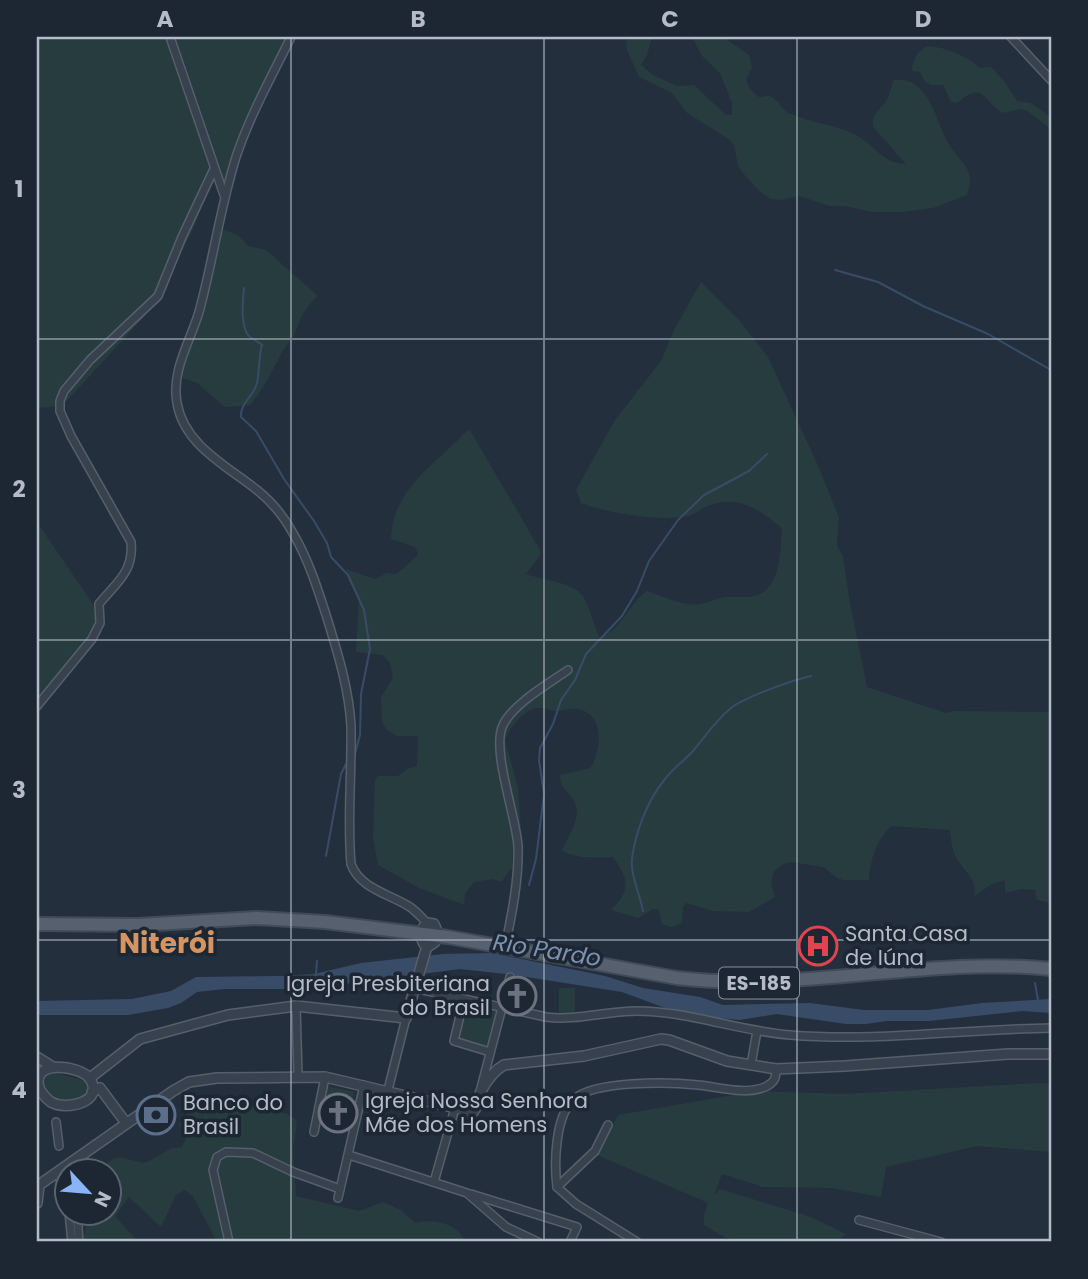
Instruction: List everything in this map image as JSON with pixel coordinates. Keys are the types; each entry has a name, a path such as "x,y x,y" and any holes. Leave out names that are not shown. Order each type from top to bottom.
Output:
{"main road":[{"path":"37,924 138,925 257,918 326,922 429,937"},
{"name":"ES-185","path":"429,937 469,941 677,978 720,983 757,983 992,966 1051,969"}],"street":[{"path":"170,37 225,197"},
{"path":"291,37 250,120 225,197 198,315 176,381 177,405 191,435 209,454 260,492 279,512 302,548 317,587 348,694 350,848 354,872 368,886 412,908 429,937 388,1090"},
{"path":"1010,37 1051,80"},
{"path":"37,706 92,639 100,622 99,604 131,564 132,555 131,542 71,436 60,411 60,401 64,391 90,360 158,296 214,169"},
{"path":"505,947 514,896 518,847 501,757 501,728 519,706 568,670"},
{"path":"82,1156 188,1082 217,1078 326,1077 472,1112 477,1107 510,977"},
{"path":"414,988 555,1018 636,1011 757,1031 844,1039 1051,1028"},
{"path":"464,999 454,1041 491,1052"},
{"path":"90,1078 123,1051 149,1035 228,1015 296,1006 406,1018"},
{"path":"296,1006 298,1076"},
{"path":"751,1065 757,1031"},
{"path":"480,1092 494,1073 504,1065 584,1056 653,1040 669,1040 727,1061 776,1069 1009,1054 1051,1054"},
{"path":"37,1057 53,1067 82,1073 90,1078 92,1092 89,1098 80,1104 65,1107 51,1102 38,1088 38,1084 39,1076 45,1069 53,1067"},
{"path":"637,1242 576,1204 558,1187 555,1165 561,1124 568,1105 579,1095 592,1090 626,1084 697,1084 750,1090 772,1083 776,1077 776,1069"},
{"path":"314,1132 326,1077"},
{"path":"338,1198 364,1085"},
{"path":"92,1092 100,1088 126,1123"},
{"path":"434,1182 455,1108"},
{"path":"56,1122 59,1146"},
{"path":"558,1187 595,1151 608,1125"},
{"path":"229,1242 213,1170 217,1157 226,1152 253,1153 293,1172 340,1189"},
{"path":"349,1155 577,1227 570,1242"},
{"path":"37,1203 38,1182"},
{"path":"467,1193 506,1227 538,1242"},
{"path":"859,1220 941,1242"}],"green space":[{"path":"37,37 294,37 249,126 233,188 230,190 216,179 212,180 194,227 161,293 144,317 62,406 37,408"},
{"path":"626,37 652,37 641,65 653,75 677,86 694,85 726,115 732,115 732,103 720,73 702,56 692,37 723,37 749,55 752,68 746,80 750,89 759,97 772,97 789,113 856,135 885,157 906,164 874,128 873,119 886,101 894,80 906,80 924,93 950,146 967,170 970,181 967,195 933,208 902,212 872,212 845,206 830,206 799,196 771,199 759,191 738,166 734,145 730,140 687,113 672,93 639,77 627,50"},
{"path":"929,46 956,53 980,68 991,67 1017,101 1031,103 1051,117 1051,129 1021,109 1002,113 982,94 972,93 957,103 951,102 943,85 931,85 925,82 920,72 912,71 916,56"},
{"path":"226,230 239,236 248,246 266,250 318,296 301,318 294,336 250,405 225,407 197,383 183,378 182,373 201,317 221,231"},
{"path":"701,282 739,320 768,357 820,470 839,518 837,546 843,556 867,687 946,713 1051,712 1051,903 1037,900 1035,890 1021,889 1005,893 1005,880 992,884 974,896 972,880 954,852 950,830 891,826 875,850 869,880 843,880 823,867 791,862 774,871 771,883 775,897 749,912 713,911 686,903 683,907 682,923 672,927 662,924 659,910 653,909 638,918 611,910 625,890 622,872 613,857 579,857 562,850 577,815 574,801 562,786 560,775 590,768 599,736 598,728 590,714 575,709 555,711 541,708 528,711 507,735 505,740 518,788 521,831 513,848 512,868 501,882 492,879 474,882 465,894 464,905 419,888 378,865 373,838 375,780 378,776 398,776 417,766 418,736 397,736 387,730 382,722 381,697 393,678 390,663 383,655 356,652 359,598 349,581 346,569 375,579 387,573 396,574 417,556 415,547 391,539 399,506 417,479 467,431 470,430 539,548 541,554 526,574 565,584 578,591 585,600 600,638 616,627 647,591 694,605 724,597 756,596 772,582 780,555 782,528 747,505 719,503 689,516 649,517 619,513 581,503 576,490 615,420 661,361 675,328"},
{"path":"37,522 92,603 102,624 37,708"},
{"path":"559,988 575,988 575,1015 559,1014"},
{"path":"465,1004 498,1010 488,1048 456,1040"},
{"path":"53,1072 85,1081 85,1095 80,1099 65,1101 49,1093 43,1084 45,1076"},
{"path":"1051,1084 1051,1152 977,1146 886,1167 881,1197 832,1188 763,1187 722,1174 714,1195 720,1189 811,1217 846,1234 835,1242 741,1242 724,1237 704,1225 708,1203 597,1155 618,1115 756,1091 843,1094"},
{"path":"327,1086 354,1092 349,1115 321,1108"},
{"path":"242,1100 246,1104 288,1114 297,1121 293,1150 296,1196 359,1211 383,1202 401,1210 415,1223 430,1221 451,1226 466,1242 217,1242 192,1195 185,1190 176,1195 161,1227 129,1197 122,1206 122,1158 145,1163 172,1148 182,1147 186,1138 179,1125 183,1118 197,1109"},
{"path":"122,1224 138,1242 83,1242 86,1226"}],"water":[{"path":"492,953 605,976 643,988 700,997 723,1005 810,1003 864,1010 928,1010 982,1003 1051,999 1051,1013 1023,1011 929,1021 866,1024 846,1024 777,1014 740,1020 665,1008 622,992 460,969 305,989 224,989 197,992 168,1008 128,1015 37,1015 37,1001 132,999 171,991 196,977 314,974 361,963 443,954"}],"waterway":[{"path":"835,270 878,282 923,306 988,334 1051,370"},
{"path":"244,288 245,330 262,345 257,382 242,408 241,417 256,431 284,479 314,521 327,543 331,557 348,575 364,610 370,649 361,694 360,735 354,758"},
{"path":"529,885 536,859 544,794 540,748 553,724 561,700 575,680 586,654 622,616 637,591 649,561 678,520 704,495 749,471 767,454"},
{"path":"643,911 634,878 632,858 643,817 668,775 731,708 770,689 811,676"},
{"path":"326,856 341,774 347,762"},
{"path":"316,974 317,961"},
{"path":"1035,983 1038,1000"}],"place":[{"name":"Santa Casa de Iúna","path":"818,946"},
{"name":"Igreja Presbiteriana do Brasil","path":"517,996"},
{"name":"Igreja Nossa Senhora Mãe dos Homens","path":"338,1113"},
{"name":"Banco do Brasil","path":"156,1115"}],"district":[{"name":"Niterói","path":"167,943"}],"water label":[{"name":"Rio Pardo","path":"547,950"}]}
